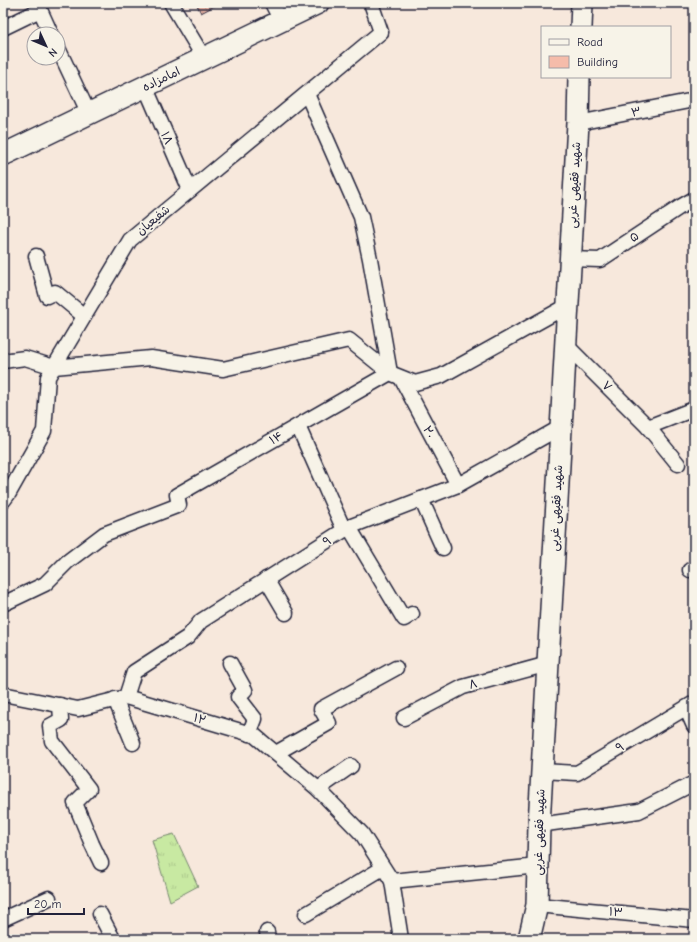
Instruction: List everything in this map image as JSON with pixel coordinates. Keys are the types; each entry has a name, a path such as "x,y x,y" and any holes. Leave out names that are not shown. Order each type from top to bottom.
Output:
{"street":[{"path":"171,3 204,58"},
{"path":"272,3 281,21"},
{"name":"امامزاده","path":"3,155 318,3"},
{"name":"شفیعیان","path":"3,500 9,493 44,431 48,377 130,240 381,32 371,3"},
{"path":"581,26 582,3"},
{"path":"3,28 38,7 47,26"},
{"path":"66,65 89,114"},
{"name":"شهید فقیهی غربی","path":"528,939 537,904 539,825 578,123 579,78"},
{"name":"۱۸","path":"145,86 190,190"},
{"path":"307,94 360,217 396,376"},
{"name":"۳","path":"578,123 694,100"},
{"name":"۵","path":"570,259 600,260 694,199"},
{"path":"36,256 47,296 55,292 84,316"},
{"path":"3,361 25,358 54,366 151,358 223,369 350,340 396,376 414,383 441,376 568,306"},
{"name":"۷","path":"566,345 648,427 678,464"},
{"name":"۱۴","path":"3,604 45,584 67,562 104,534 179,506 177,495 298,426 396,376"},
{"name":"۲۰","path":"396,376 458,485"},
{"path":"648,427 694,409"},
{"path":"298,426 347,528 404,619 412,614"},
{"name":"۹","path":"121,698 134,672 188,638 201,621 347,528 458,485 561,427"},
{"path":"421,499 443,548"},
{"path":"266,579 286,613"},
{"path":"230,662 245,690 238,697 255,719 249,734"},
{"name":"۸","path":"404,718 463,687 548,664"},
{"path":"276,753 329,723 321,709 396,668"},
{"path":"3,694 78,709 121,698 134,743"},
{"name":"۱۲","path":"121,698 254,735 318,790 362,834 392,881"},
{"path":"60,705 61,720 50,726 52,741 89,789 75,803 101,863"},
{"path":"690,706 694,726"},
{"name":"۹","path":"542,770 576,773 690,706"},
{"path":"318,790 351,766"},
{"path":"539,825 639,811 694,783"},
{"path":"401,939 392,881 538,866"},
{"path":"306,914 383,868"},
{"path":"3,920 48,898"},
{"name":"۱۳","path":"537,904 694,920"},
{"path":"100,914 113,939"}],"green space":[{"path":"174,834 198,886 170,901 152,840"}],"building":[{"path":"196,3 220,3 201,13"}]}
